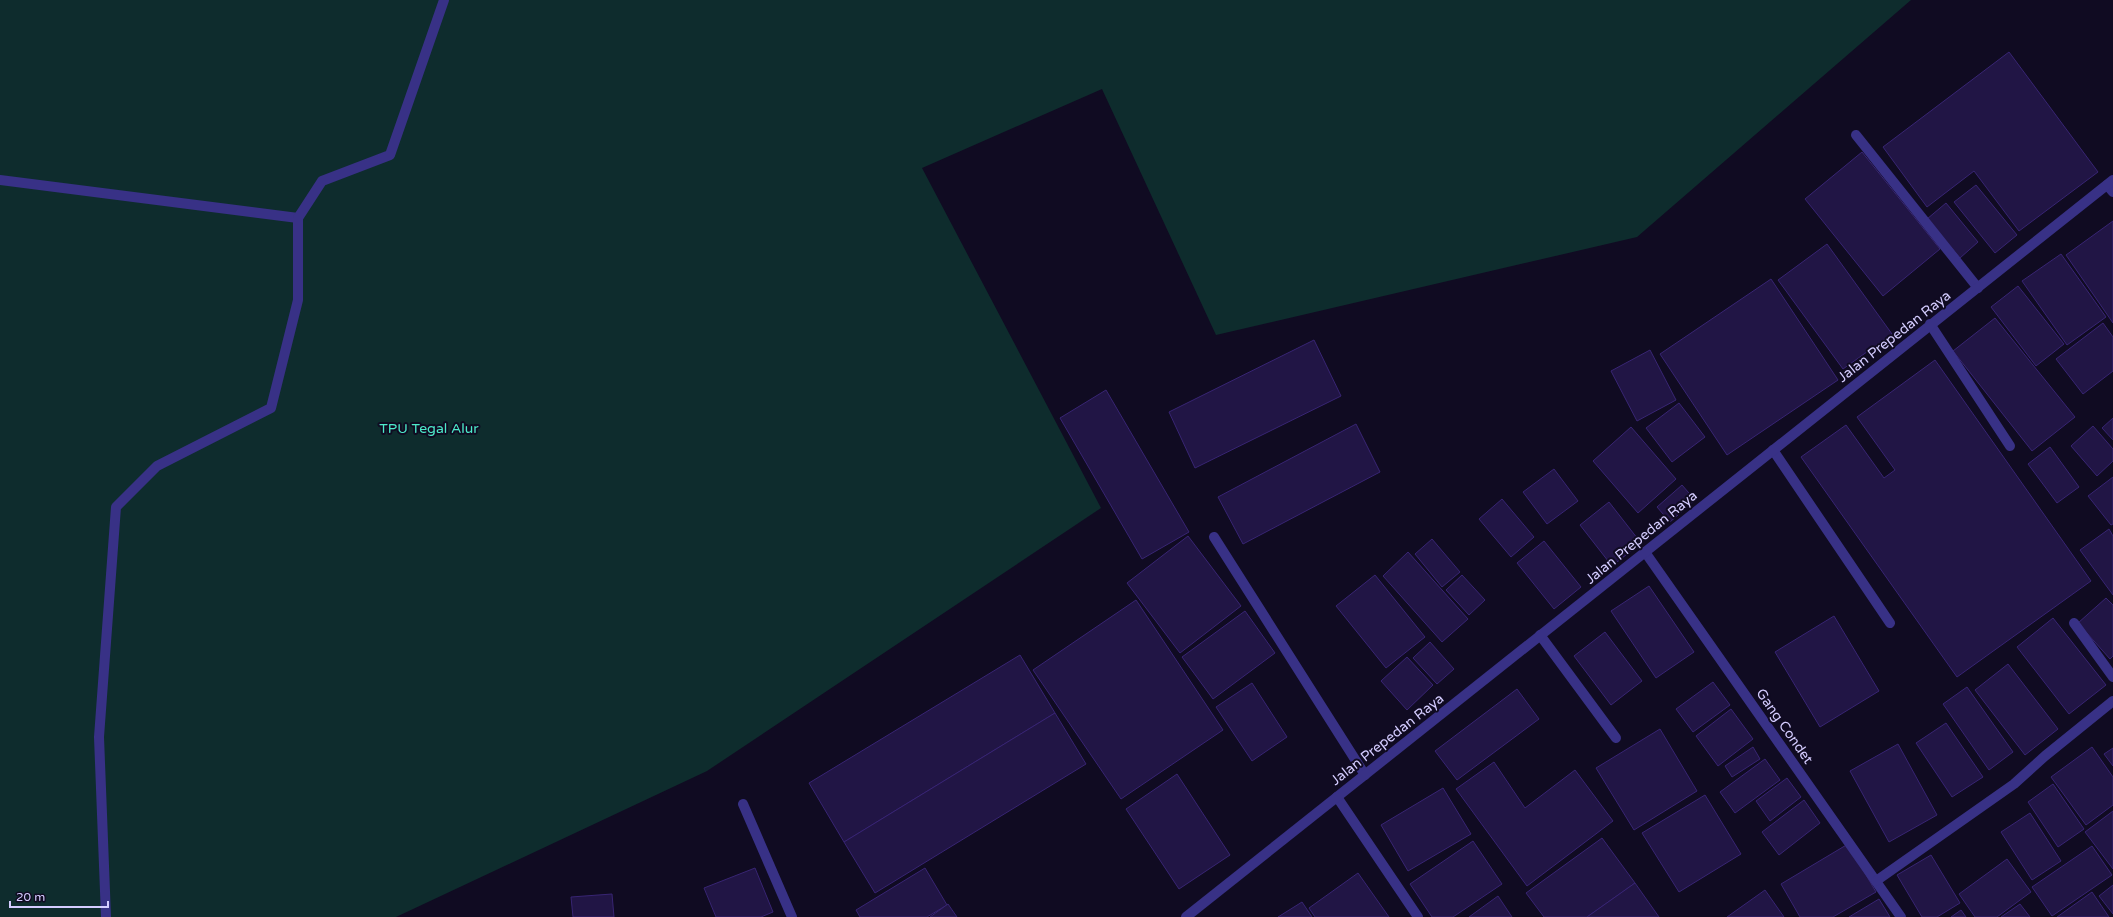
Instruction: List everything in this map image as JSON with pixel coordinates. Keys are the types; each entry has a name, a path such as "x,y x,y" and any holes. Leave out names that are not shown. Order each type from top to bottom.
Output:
{"street":[{"path":"106,917 99,737 116,507 157,466 271,408 298,300 298,218 322,182 390,155 444,0"},
{"path":"1856,135 1978,288"},
{"path":"0,180 298,218"},
{"name":"Jalan Prepedan Raya","path":"1186,917 1930,324 2111,186"},
{"path":"1930,324 2010,446"},
{"path":"1773,450 1890,623"},
{"path":"1214,537 1365,774"},
{"name":"Gang Condet","path":"1645,552 1901,917"},
{"path":"2074,623 2113,677"},
{"path":"1540,635 1616,738"},
{"path":"1876,881 2014,784 2045,756 2113,701"},
{"path":"1337,797 1418,917"},
{"path":"743,804 792,917"}],"green space":[{"name":"TPU Tegal Alur","path":"0,0 1911,0 1637,237 1216,335 1102,89 922,168 1101,508 707,771 396,917 0,917"}],"building":[{"path":"2009,52 2098,172 2019,231 1974,171 1927,207 1883,147"},
{"path":"1862,152 1940,249 1883,296 1805,199"},
{"path":"1976,185 2017,235 1995,253 1954,202"},
{"path":"1946,203 1978,242 1960,258 1927,219"},
{"path":"2113,221 2113,323 2066,255"},
{"path":"1827,244 1892,334 1843,369 1778,280"},
{"path":"2061,254 2106,317 2067,345 2022,281"},
{"path":"1771,279 1838,380 1727,455 1660,354"},
{"path":"2018,286 2064,344 2036,366 1991,307"},
{"path":"1995,318 2075,417 2032,451 1953,351"},
{"path":"2103,323 2113,337 2113,371 2083,394 2056,359"},
{"path":"1314,340 1341,396 1195,468 1169,412"},
{"path":"1650,350 1676,400 1637,421 1611,371"},
{"path":"1935,360 2091,581 1957,677 1801,457 1846,425 1884,478 1895,470 1857,417"},
{"path":"1106,390 1189,532 1142,559 1060,418"},
{"path":"1679,403 1705,437 1672,462 1646,428"},
{"path":"2113,418 2113,440 2102,428"},
{"path":"1356,424 1380,472 1243,544 1218,497"},
{"path":"2093,426 2113,449 2113,461 2097,476 2071,446"},
{"path":"1631,427 1676,479 1638,513 1593,461"},
{"path":"2050,447 2079,487 2057,503 2028,464"},
{"path":"1554,469 1578,501 1547,524 1523,492"},
{"path":"2113,477 2113,524 2111,525 2088,496"},
{"path":"1682,485 1695,500 1670,522 1657,507"},
{"path":"1502,499 1534,537 1511,557 1479,519"},
{"path":"1609,502 1641,543 1612,566 1580,525"},
{"path":"2109,529 2113,536 2113,595 2080,550"},
{"path":"1188,536 1241,606 1180,653 1127,583"},
{"path":"1432,539 1460,572 1442,587 1415,554"},
{"path":"1544,541 1581,587 1554,609 1517,563"},
{"path":"1408,552 1468,619 1442,642 1383,576"},
{"path":"1375,575 1425,637 1386,668 1336,606"},
{"path":"1462,575 1485,600 1469,615 1446,590"},
{"path":"1649,586 1694,652 1656,678 1611,611"},
{"path":"2106,598 2113,605 2113,656 2110,659 2078,623"},
{"path":"1136,600 1223,730 1121,799 1033,670"},
{"path":"1245,611 1275,653 1213,699 1182,657"},
{"path":"1834,616 1879,691 1820,727 1775,652"},
{"path":"2053,618 2106,685 2069,714 2017,647"},
{"path":"1605,632 1642,681 1611,705 1574,656"},
{"path":"1430,642 1454,669 1437,684 1413,658"},
{"path":"1020,655 1055,713 844,842 809,783"},
{"path":"1407,657 1433,685 1407,710 1381,681"},
{"path":"2008,664 2058,729 2025,755 1975,690"},
{"path":"1713,682 1730,705 1693,732 1676,709"},
{"path":"1252,683 1287,737 1252,761 1216,707"},
{"path":"1967,687 2013,752 1989,770 1943,704"},
{"path":"1517,689 1539,719 1457,780 1435,751"},
{"path":"1731,709 1753,739 1718,766 1696,736"},
{"path":"1055,713 1086,764 875,893 844,842"},
{"path":"1946,723 1983,777 1952,797 1916,743"},
{"path":"1660,729 1697,791 1634,830 1596,768"},
{"path":"1898,744 1937,815 1889,842 1850,771"},
{"path":"1753,747 1760,759 1732,777 1725,766"},
{"path":"2092,747 2113,777 2113,805 2086,825 2051,777"},
{"path":"2113,748 2113,766 2104,754"},
{"path":"1765,759 1780,780 1735,813 1720,792"},
{"path":"1494,762 1525,808 1575,770 1613,821 1527,886 1456,789"},
{"path":"1177,774 1230,855 1179,889 1126,809"},
{"path":"1787,778 1801,797 1770,821 1756,801"},
{"path":"2053,784 2084,829 2058,847 2028,802"},
{"path":"1443,788 1471,834 1408,871 1381,825"},
{"path":"1705,795 1741,854 1679,892 1642,833"},
{"path":"1804,800 1820,823 1779,855 1762,832"},
{"path":"2113,811 2113,869 2085,832"},
{"path":"2030,813 2061,861 2032,880 2001,832"},
{"path":"1602,838 1635,883 1587,917 1544,917 1526,893"},
{"path":"1473,841 1502,884 1453,917 1432,917 1410,884"},
{"path":"1848,844 1876,892 1833,917 1800,917 1781,884"},
{"path":"2092,846 2112,875 2052,916 2032,887"},
{"path":"1931,855 1960,903 1937,917 1922,917 1897,875"},
{"path":"2007,859 2031,892 1997,917 1975,917 1959,894"},
{"path":"755,868 773,912 761,917 716,917 704,888"},
{"path":"925,868 947,905 927,917 860,917 856,910"},
{"path":"1358,873 1389,917 1315,917 1309,908"},
{"path":"1635,883 1659,917 1587,917"},
{"path":"2113,885 2113,914 2099,896"},
{"path":"1765,890 1784,917 1727,917"},
{"path":"2092,892 2109,917 2057,917"},
{"path":"612,894 614,917 573,917 571,897"},
{"path":"1498,896 1512,917 1469,917"},
{"path":"1879,899 1890,917 1849,917"},
{"path":"1302,902 1312,917 1278,917"},
{"path":"948,904 957,917 930,917"},
{"path":"2020,904 2030,917 2001,917"},
{"path":"1961,910 1966,917 1951,917"}]}
